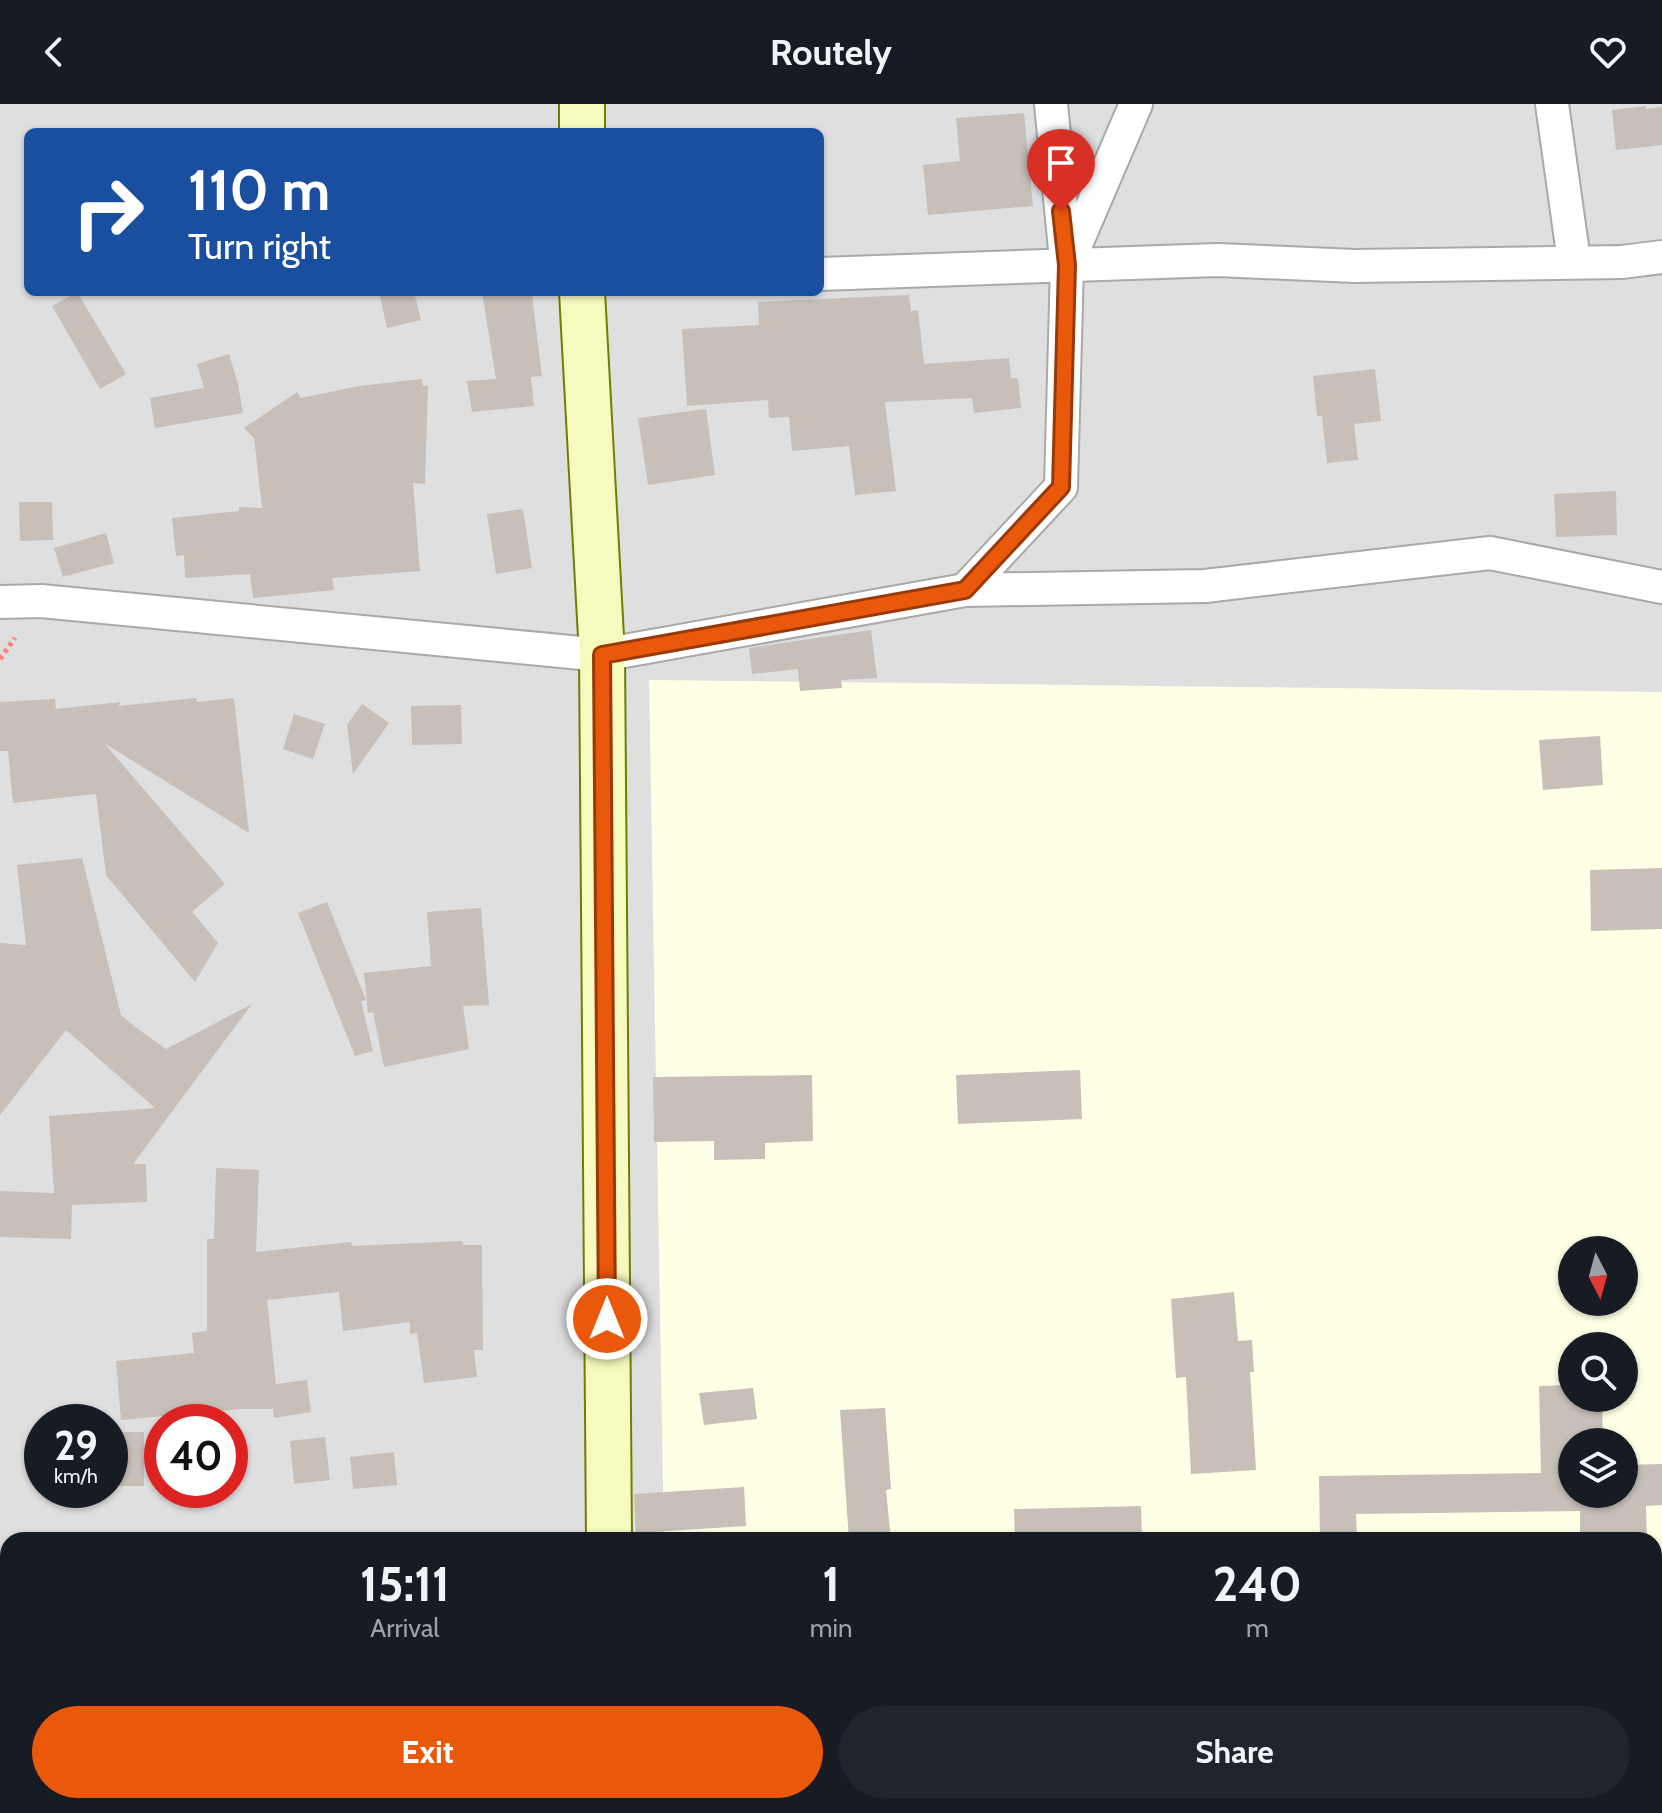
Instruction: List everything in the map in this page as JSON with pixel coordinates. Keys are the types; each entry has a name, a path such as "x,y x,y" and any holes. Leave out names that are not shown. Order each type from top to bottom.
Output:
{"street":[{"path":"582,104 582,128"},
{"path":"965,590 1061,487 1067,265 1051,104"},
{"path":"1067,265 1136,104"},
{"path":"1552,104 1574,261"},
{"path":"824,274 1218,260 1355,266 1622,262 1662,257"},
{"path":"587,296 602,655 609,1532"},
{"path":"0,602 41,601 602,655 965,590 1205,586 1490,553 1662,587"}],"shaded area":[{"path":"0,104 1662,104 1662,1532 0,1532"},
{"path":"649,680 1662,692 1662,1532 664,1532"}],"building":[{"path":"1646,106 1646,109 1662,107 1662,145 1616,150 1612,110"},
{"path":"1024,113 1033,206 928,215 923,165 960,161 956,118"},
{"path":"909,295 911,311 918,310 924,364 1009,358 1011,378 1018,378 1021,408 974,413 972,398 885,402 896,491 855,495 849,446 792,451 789,417 769,418 768,400 687,406 682,329 759,325 758,302"},
{"path":"70,296 79,296 126,374 100,389 52,306"},
{"path":"380,296 415,296 421,320 387,328"},
{"path":"483,296 532,296 542,376 531,377 534,406 472,412 467,381 496,379"},
{"path":"229,354 243,413 155,428 150,398 204,388 197,364"},
{"path":"1375,369 1381,421 1354,424 1358,460 1327,463 1322,416 1317,416 1313,376"},
{"path":"422,379 423,386 428,385 425,484 413,483 420,571 332,578 334,590 253,598 250,574 185,578 184,555 176,556 172,518 239,511 239,507 262,508 254,438 244,428 297,392 301,398 359,386"},
{"path":"706,409 715,475 648,485 638,418"},
{"path":"1616,491 1617,535 1556,537 1554,494"},
{"path":"19,502 52,502 53,540 20,541"},
{"path":"523,509 532,568 496,574 487,514"},
{"path":"106,533 114,563 63,577 54,548"},
{"path":"871,630 877,678 841,680 842,688 800,691 798,669 752,674 749,648"},
{"path":"196,698 197,702 234,698 249,833 104,743 225,884 192,912 218,943 195,982 106,875 96,794 13,803 8,751 0,751 0,702 55,699 56,709"},
{"path":"362,704 389,723 353,774 347,725"},
{"path":"461,705 462,744 412,745 411,706"},
{"path":"294,714 325,724 313,759 283,749"},
{"path":"1600,736 1603,785 1543,790 1539,740"},
{"path":"82,858 121,1015 166,1049 252,1004 133,1164 146,1164 147,1202 72,1205 71,1239 0,1237 0,1191 54,1193 49,1116 155,1108 66,1030 0,1115 0,943 26,945 17,865"},
{"path":"1662,868 1662,929 1591,931 1590,870"},
{"path":"327,902 366,1000 361,1001 373,1051 355,1056 298,913"},
{"path":"481,908 489,1005 463,1006 469,1049 384,1067 373,1012 368,1013 364,973 431,966 427,912"},
{"path":"1080,1070 1082,1119 958,1124 956,1075"},
{"path":"812,1075 813,1141 765,1143 765,1159 714,1160 714,1141 654,1142 653,1077"},
{"path":"216,1168 259,1170 256,1252 351,1242 352,1246 462,1241 463,1245 482,1245 483,1350 474,1350 477,1377 424,1383 417,1333 410,1334 410,1322 343,1331 339,1292 267,1300 276,1384 307,1380 311,1412 274,1418 273,1409 248,1409 248,1404 144,1404 144,1418 128,1419 128,1404 120,1404 116,1361 194,1353 192,1333 207,1331 207,1239 214,1239"},
{"path":"1234,1292 1238,1341 1252,1340 1254,1372 1250,1372 1256,1470 1191,1474 1186,1377 1176,1378 1171,1299"},
{"path":"1558,1385 1558,1412 1602,1412 1603,1428 1558,1428 1558,1508 1638,1508 1638,1465 1662,1464 1662,1505 1646,1506 1647,1532 1580,1532 1580,1511 1356,1514 1357,1532 1320,1532 1319,1476 1541,1473 1539,1386"},
{"path":"753,1388 757,1419 704,1425 699,1393"},
{"path":"885,1408 891,1489 886,1490 890,1532 848,1532 840,1410"},
{"path":"128,1432 144,1432 144,1486 128,1486"},
{"path":"325,1437 330,1480 294,1484 290,1441"},
{"path":"394,1452 397,1485 353,1489 350,1457"},
{"path":"744,1487 746,1526 636,1532 634,1494"},
{"path":"1141,1506 1142,1532 1015,1532 1014,1509"}],"route":[{"path":"607,1319 602,655 965,590 1061,487 1067,265 1061,211"}]}
